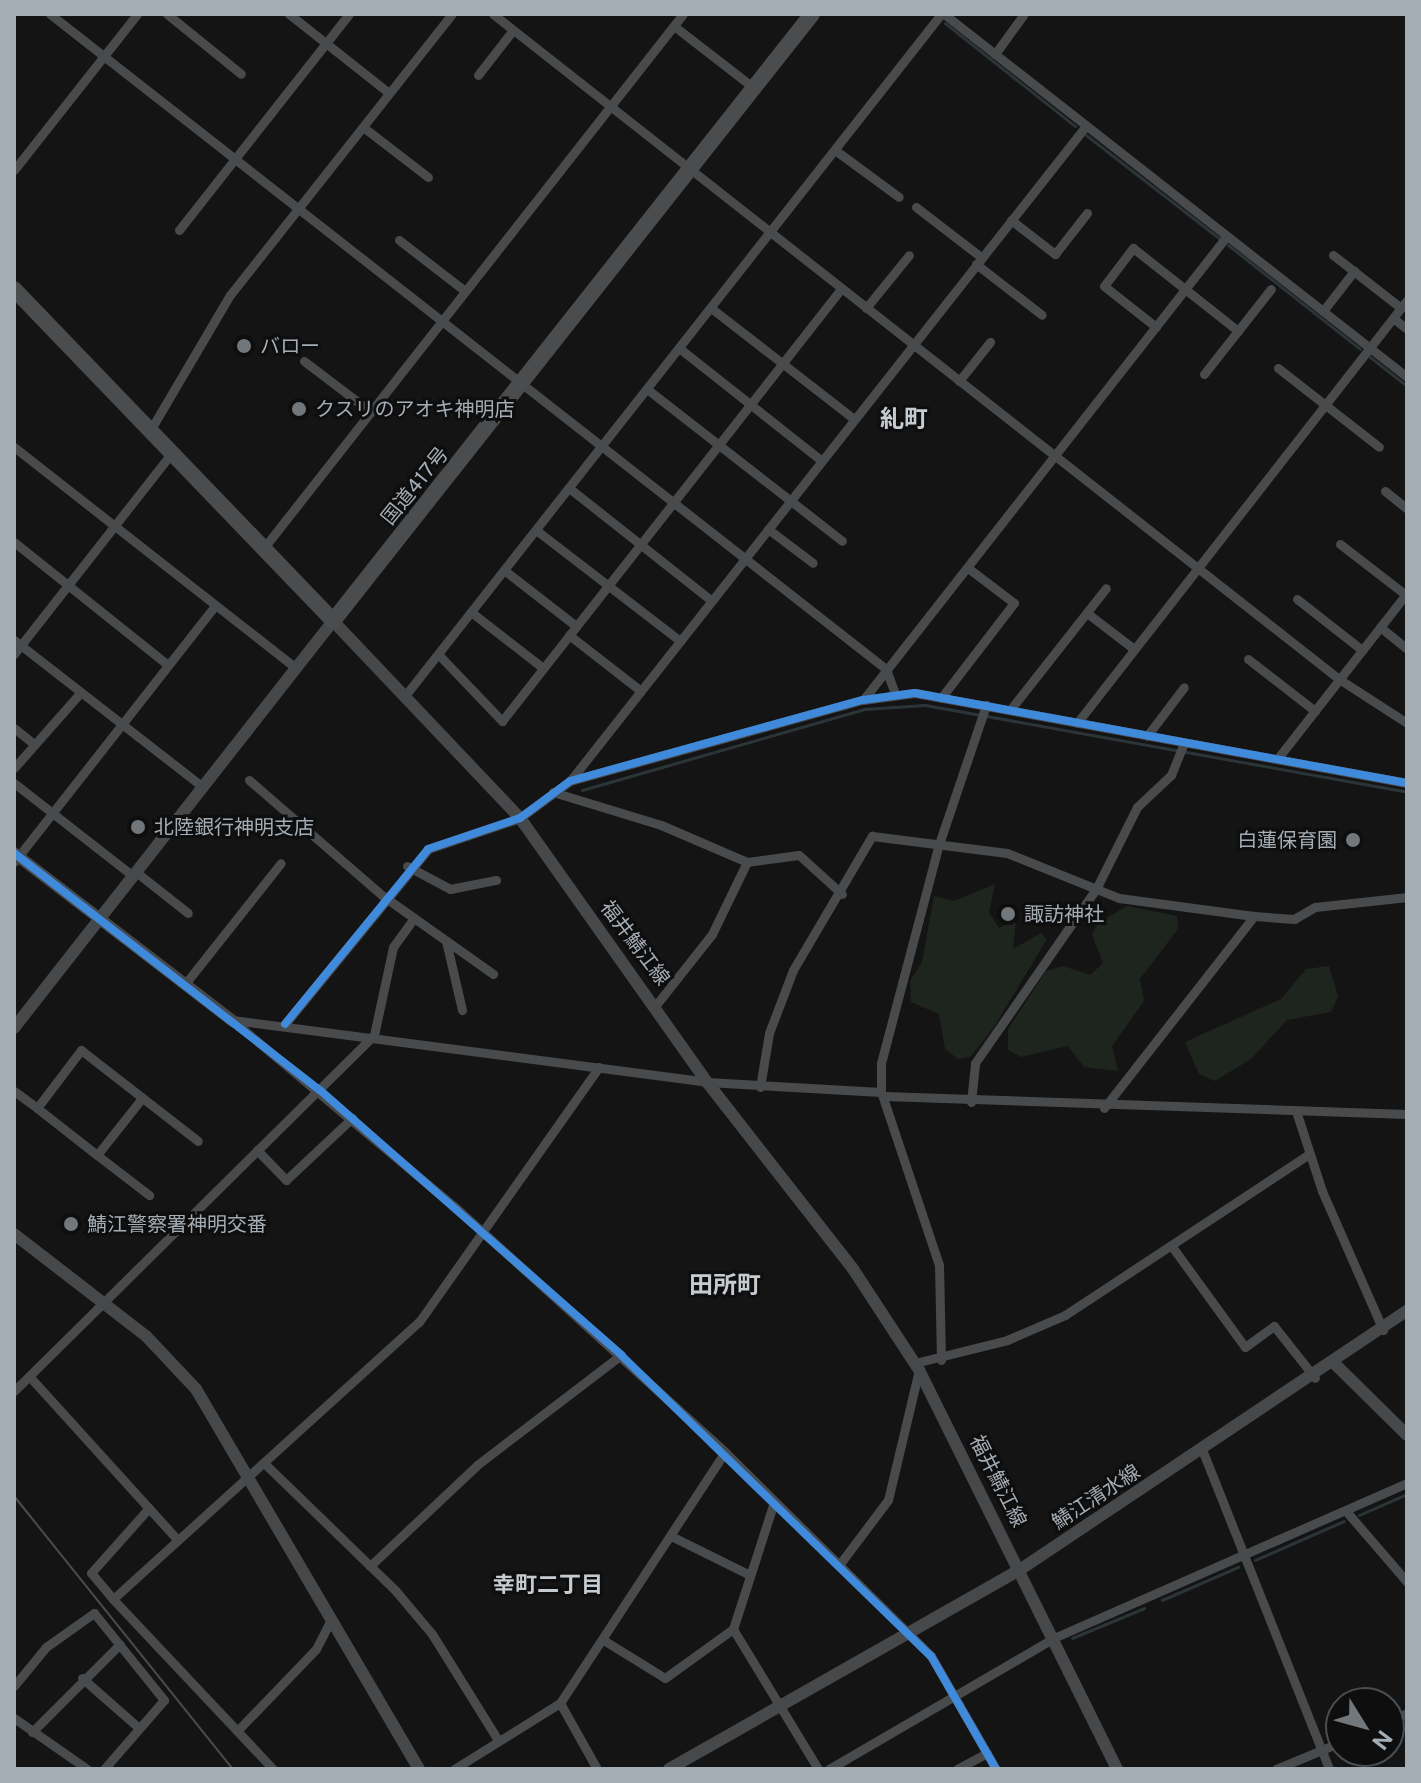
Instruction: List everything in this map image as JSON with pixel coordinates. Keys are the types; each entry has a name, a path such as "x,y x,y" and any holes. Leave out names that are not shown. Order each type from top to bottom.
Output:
{"highway":[{"name":"国道417号","path":"333,621 812,14"},
{"path":"17,298 173,451 333,621"}],"main road":[{"path":"14,1028 333,621"},
{"name":"福井鯖江線","path":"333,621 520,818 656,1005 707,1082 853,1269 917,1367 1056,1637 1117,1769"},
{"path":"16,857 232,1020"},
{"path":"14,1234 180,1368 419,1769"},
{"name":"鯖江清水線","path":"669,1769 1021,1569 1315,1378 1407,1311"},
{"path":"1335,1364 1407,1435"}],"street":[{"path":"50,14 886,669 895,694"},
{"path":"16,165 137,14"},
{"path":"167,14 241,74"},
{"path":"289,14 389,93"},
{"path":"179,230 349,14"},
{"path":"151,429 230,295 452,14"},
{"path":"493,14 1339,679 1407,723"},
{"path":"263,549 683,14"},
{"path":"404,697 943,14 1407,377"},
{"path":"995,54 1024,14"},
{"path":"674,26 754,88"},
{"path":"478,75 513,30"},
{"path":"363,127 428,177"},
{"path":"570,781 1085,127"},
{"path":"835,150 899,197"},
{"path":"916,207 1042,315"},
{"path":"1011,220 1055,254 1087,213"},
{"path":"863,700 1226,237"},
{"path":"399,240 465,291"},
{"path":"1156,327 1104,286 1133,248 1238,331"},
{"path":"866,308 909,255"},
{"path":"1077,723 1404,304 1333,255"},
{"path":"1323,311 1354,271"},
{"path":"438,654 502,721 841,289"},
{"path":"1204,374 1271,289"},
{"path":"711,308 854,419"},
{"path":"1393,318 1407,329"},
{"path":"959,381 990,342"},
{"path":"679,348 821,460"},
{"path":"304,361 371,412"},
{"path":"1278,368 1379,447"},
{"path":"647,389 842,541"},
{"path":"14,447 296,668"},
{"path":"14,654 18,642 68,586 173,451"},
{"path":"569,488 711,600"},
{"path":"1385,491 1407,509"},
{"path":"768,529 813,563"},
{"path":"536,530 680,641"},
{"path":"14,542 168,665"},
{"path":"1278,758 1406,594 1340,544"},
{"path":"941,698 1014,603 968,568"},
{"path":"504,570 576,626"},
{"path":"1010,710 1106,588"},
{"path":"1297,599 1362,650"},
{"path":"16,857 215,606"},
{"path":"471,612 543,668"},
{"path":"1087,613 1134,649"},
{"path":"1380,627 1407,649"},
{"path":"569,635 641,691"},
{"path":"18,642 203,787"},
{"path":"1248,659 1315,711"},
{"path":"1147,736 1184,687"},
{"path":"14,768 81,692"},
{"path":"285,1024 407,866 438,844 520,818 570,781 863,700 895,694 941,698 984,712 1010,710 1147,736 1181,748 1278,758 1407,783"},
{"path":"941,1360 939,1265 882,1094 882,1046 914,954 939,844 984,712"},
{"path":"14,728 34,744"},
{"path":"971,1102 975,1063 1096,889 1137,807 1171,775 1181,748"},
{"path":"249,780 383,896 493,974"},
{"path":"14,783 188,913"},
{"path":"553,792 661,825 747,862 799,855 842,894"},
{"path":"760,1087 785,989 842,894 872,836 1007,853 1096,889 1254,916 1294,919 1330,905 1407,897"},
{"path":"656,1005 712,934 747,862"},
{"path":"185,984 281,863"},
{"path":"407,866 450,889 496,880"},
{"path":"1104,1108 1254,916"},
{"path":"15,1389 374,1035 393,947 414,918"},
{"path":"446,941 462,1010"},
{"path":"232,1020 374,1035 760,1087 1104,1108 1407,1114"},
{"path":"232,1020 352,1118 621,1355 725,1452 839,1565 960,1697 996,1769"},
{"path":"37,1108 81,1050 198,1141"},
{"path":"113,1599 419,1322 599,1067"},
{"path":"14,1091 149,1195"},
{"path":"97,1155 142,1098"},
{"path":"1297,1114 1308,1155 1383,1330"},
{"path":"257,1150 286,1180 352,1118"},
{"path":"839,1565 888,1500 917,1367 1065,1315 1173,1248 1308,1155"},
{"path":"129,1179 136,1170"},
{"path":"1173,1248 1245,1347 1274,1326 1315,1378"},
{"path":"370,1566 477,1465 621,1355"},
{"path":"29,1376 177,1539"},
{"path":"454,1769 560,1703 605,1641 725,1452"},
{"path":"1203,1452 1245,1552 1318,1749 1329,1769"},
{"path":"264,1463 370,1566 432,1634 498,1740"},
{"path":"829,1769 960,1697 1056,1637 1407,1483"},
{"path":"605,1641 665,1678 733,1629 774,1502"},
{"path":"149,1508 91,1573 273,1769"},
{"path":"1346,1511 1407,1582"},
{"path":"671,1536 750,1575"},
{"path":"14,1686 46,1647 94,1613 164,1700 104,1769"},
{"path":"238,1730 316,1649 331,1620"},
{"path":"733,1629 783,1705 818,1769"},
{"path":"32,1732 82,1678 120,1644"},
{"path":"82,1678 139,1728"},
{"path":"560,1703 597,1769"},
{"path":"14,1718 87,1769"},
{"path":"1276,1769 1325,1747"},
{"path":"957,1769 987,1753"}],"shaded area":[{"path":"995,884 989,912 999,928 1016,919 1013,949 1041,933 1047,939 994,1027 970,1057 958,1059 945,1049 939,1014 911,1002 910,981 922,962 934,896 954,901"},
{"path":"1127,906 1177,916 1178,929 1140,979 1144,1001 1112,1046 1118,1071 1084,1067 1068,1046 1021,1057 1008,1050 1008,1029 1046,971 1063,966 1090,975 1103,963 1092,935 1098,923"},
{"path":"1329,966 1338,996 1331,1012 1287,1020 1251,1059 1215,1081 1199,1074 1185,1042 1281,999 1306,969"}],"waterway":[{"path":"945,23 1075,126"},
{"path":"1086,135 1219,238"},
{"path":"1228,245 1360,349"},
{"path":"1370,357 1407,386"},
{"path":"582,790 864,709 925,705 1407,792"},
{"path":"1359,1515 1407,1494"},
{"path":"1255,1560 1344,1521"},
{"path":"1162,1600 1238,1567"},
{"path":"1072,1638 1144,1608"}],"tram line":[{"path":"14,1496 233,1769"}],"cycle path":[{"path":"285,1024 428,849 520,818 570,781 863,700 915,693 1407,783"},
{"path":"14,853 321,1091 621,1355 931,1656 996,1769"}],"place":[{"name":"バロー","path":"244,346"},
{"name":"クスリのアオキ神明店","path":"299,409"},
{"name":"北陸銀行神明支店","path":"138,827"},
{"name":"白蓮保育園","path":"1353,840"},
{"name":"諏訪神社","path":"1008,914"},
{"name":"鯖江警察署神明交番","path":"71,1224"}],"district":[{"name":"糺町","path":"904,419"},
{"name":"田所町","path":"725,1285"},
{"name":"幸町二丁目","path":"548,1585"}]}
